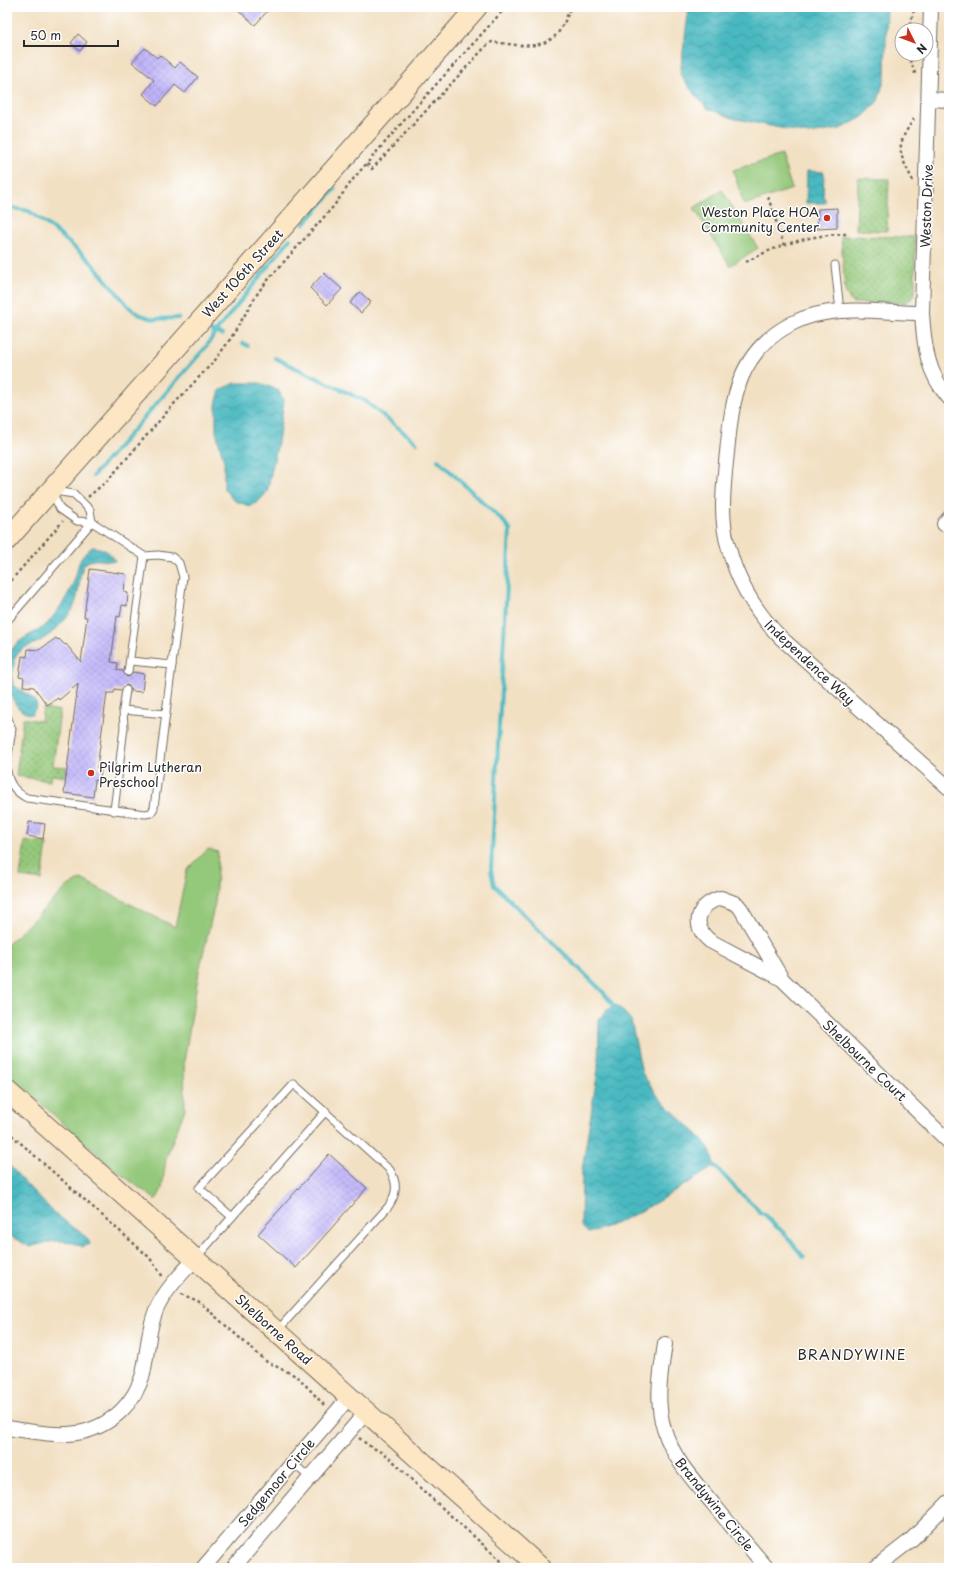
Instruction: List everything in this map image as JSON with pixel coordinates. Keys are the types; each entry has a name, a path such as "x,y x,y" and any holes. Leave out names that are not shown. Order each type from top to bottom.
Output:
{"street":[{"name":"West 106th Street","path":"7,540 477,7"},
{"name":"Weston Drive","path":"931,7 930,99 922,313 923,342 929,366 937,382 949,398"},
{"path":"930,99 949,100"},
{"name":"Independence Way","path":"922,313 840,311 816,314 786,326 769,339 757,352 741,377 732,407 724,484 724,524 728,548 748,596 771,627 949,788"},
{"name":"Shelbourne Court","path":"782,979 763,945 737,904 721,898 708,902 703,907 699,922 701,933 705,937 782,979 949,1142"},
{"name":"Shelborne Road","path":"7,1091 196,1258 541,1568"},
{"path":"7,1428 56,1435 80,1434 100,1426 115,1416 139,1388 147,1356 153,1321 158,1306 167,1290 196,1258"},
{"name":"Brandywine Circle","path":"665,1344 659,1380 659,1398 664,1428 671,1448 685,1470 767,1568"},
{"name":"Sedgemoor Circle","path":"203,1568 350,1396"},
{"name":"Sedgemoor Circle","path":"233,1568 367,1411"},
{"path":"875,1568 911,1540 949,1502"}],"lane":[{"path":"835,264 840,311"},
{"path":"7,771 11,785 18,794 27,798 145,814 151,813 154,808 183,577 182,569 180,563 172,557 158,555 144,556 92,522 77,521 60,509 51,491"},
{"path":"51,491 74,494 90,510 92,522"},
{"path":"7,621 92,522"},
{"path":"128,672 144,556"},
{"path":"130,661 172,665"},
{"path":"114,811 124,727 123,710 126,690"},
{"path":"123,710 166,714"},
{"path":"7,716 12,729 7,762"},
{"path":"232,1217 199,1188 294,1084 390,1170 394,1177 396,1193 388,1207 276,1331"},
{"path":"196,1258 326,1112"},
{"path":"293,1463 310,1478"}],"path":[{"path":"89,496 108,480 173,405 216,359 231,338 259,291 333,207 367,164 506,7"},
{"path":"367,164 372,169 488,44 492,42 530,46 544,42 559,32 571,7"},
{"path":"910,22 915,7"},
{"path":"911,62 917,82"},
{"path":"914,187 902,162 901,148 904,134 916,116"},
{"path":"768,197 784,245"},
{"path":"746,262 784,245 825,235 848,234"},
{"path":"7,585 64,521"},
{"path":"7,1131 148,1256 163,1277"},
{"path":"181,1294 198,1302 267,1362 298,1376 328,1409"},
{"path":"357,1436 368,1445 388,1456 418,1487 509,1568"}],"green space":[{"path":"781,155 792,189 744,205 733,170"},
{"path":"858,178 889,179 887,231 856,230"},
{"path":"722,190 758,248 730,266 694,208"},
{"path":"841,236 915,237 915,293 911,299 905,303 852,303 845,291"},
{"path":"43,708 60,711 53,766 67,767 66,777 51,775 50,781 16,776 23,718 41,721"},
{"path":"25,841 47,844 42,880 20,877"},
{"path":"208,849 218,852 215,903 199,971 184,1062 185,1109 166,1158 162,1189 156,1200 113,1168 7,1073 7,945 68,886 81,879 175,927 187,870"}],"water":[{"path":"689,7 887,7 885,77 878,101 863,117 840,129 809,134 732,118 707,108 695,95 680,74"},
{"path":"807,171 824,172 823,198 825,198 825,203 806,203"},
{"path":"235,383 260,383 278,390 284,401 278,442 267,492 258,502 249,506 233,500 224,489 224,461 216,432 216,405 220,390"},
{"path":"92,547 106,551 114,558 115,561 92,560 85,564 81,572 76,601 70,613 60,625 47,636 20,650 13,662 11,655 12,649 16,644 48,623 62,605 71,589 82,557"},
{"path":"11,674 13,685 33,698 37,705 32,714 21,710 13,700 9,686"},
{"path":"617,1005 631,1020 642,1073 660,1099 696,1133 709,1148 715,1166 637,1213 604,1228 588,1233 581,1226 582,1170 598,1069 599,1018 607,1010"},
{"path":"7,1163 43,1201 69,1225 83,1234 90,1244 83,1247 69,1242 57,1241 30,1247 7,1234"}],"building":[{"path":"235,7 271,7 255,25"},
{"path":"78,34 87,42 80,51 71,43"},
{"path":"145,48 157,58 160,55 175,68 180,62 198,77 185,93 175,85 157,106 143,94 154,80 132,62"},
{"name":"Weston Place HOA Community Center","path":"837,208 837,228 817,229 818,209"},
{"path":"324,273 342,289 327,305 310,288"},
{"path":"360,292 371,302 361,313 350,303"},
{"path":"90,569 126,574 124,592 128,593 127,606 122,605 120,617 117,616 111,662 118,663 117,670 123,671 127,677 133,672 144,674 142,692 131,691 129,686 126,685 121,690 115,689 114,693 107,693 97,768 101,769 100,781 95,780 93,797 64,793 78,684 59,700 58,698 47,705 34,687 23,686 24,678 19,677 22,656 27,657 28,649 39,650 56,638 65,645 66,644 81,662 87,617 84,617"},
{"path":"29,822 45,824 43,839 27,836"},
{"path":"329,1154 367,1188 296,1268 258,1234"}],"waterway":[{"path":"304,224 335,189"},
{"path":"7,207 29,211 53,229 89,260 129,307 138,314 153,319 178,318"},
{"path":"93,476 206,347 215,333 290,239"},
{"path":"211,331 222,335"},
{"path":"243,343 248,346"},
{"path":"275,358 365,401 417,443"},
{"path":"438,460 504,522 510,530 491,870 494,885 602,991 614,1006"},
{"path":"11,674 13,662"},
{"path":"715,1166 738,1191 755,1206 760,1213 765,1214 770,1221 782,1231 804,1257"}],"place":[{"name":"Weston Place HOA Community Center","path":"827,218"},
{"name":"Pilgrim Lutheran Preschool","path":"91,773"}],"district":[{"name":"BRANDYWINE","path":"852,1354"}]}
